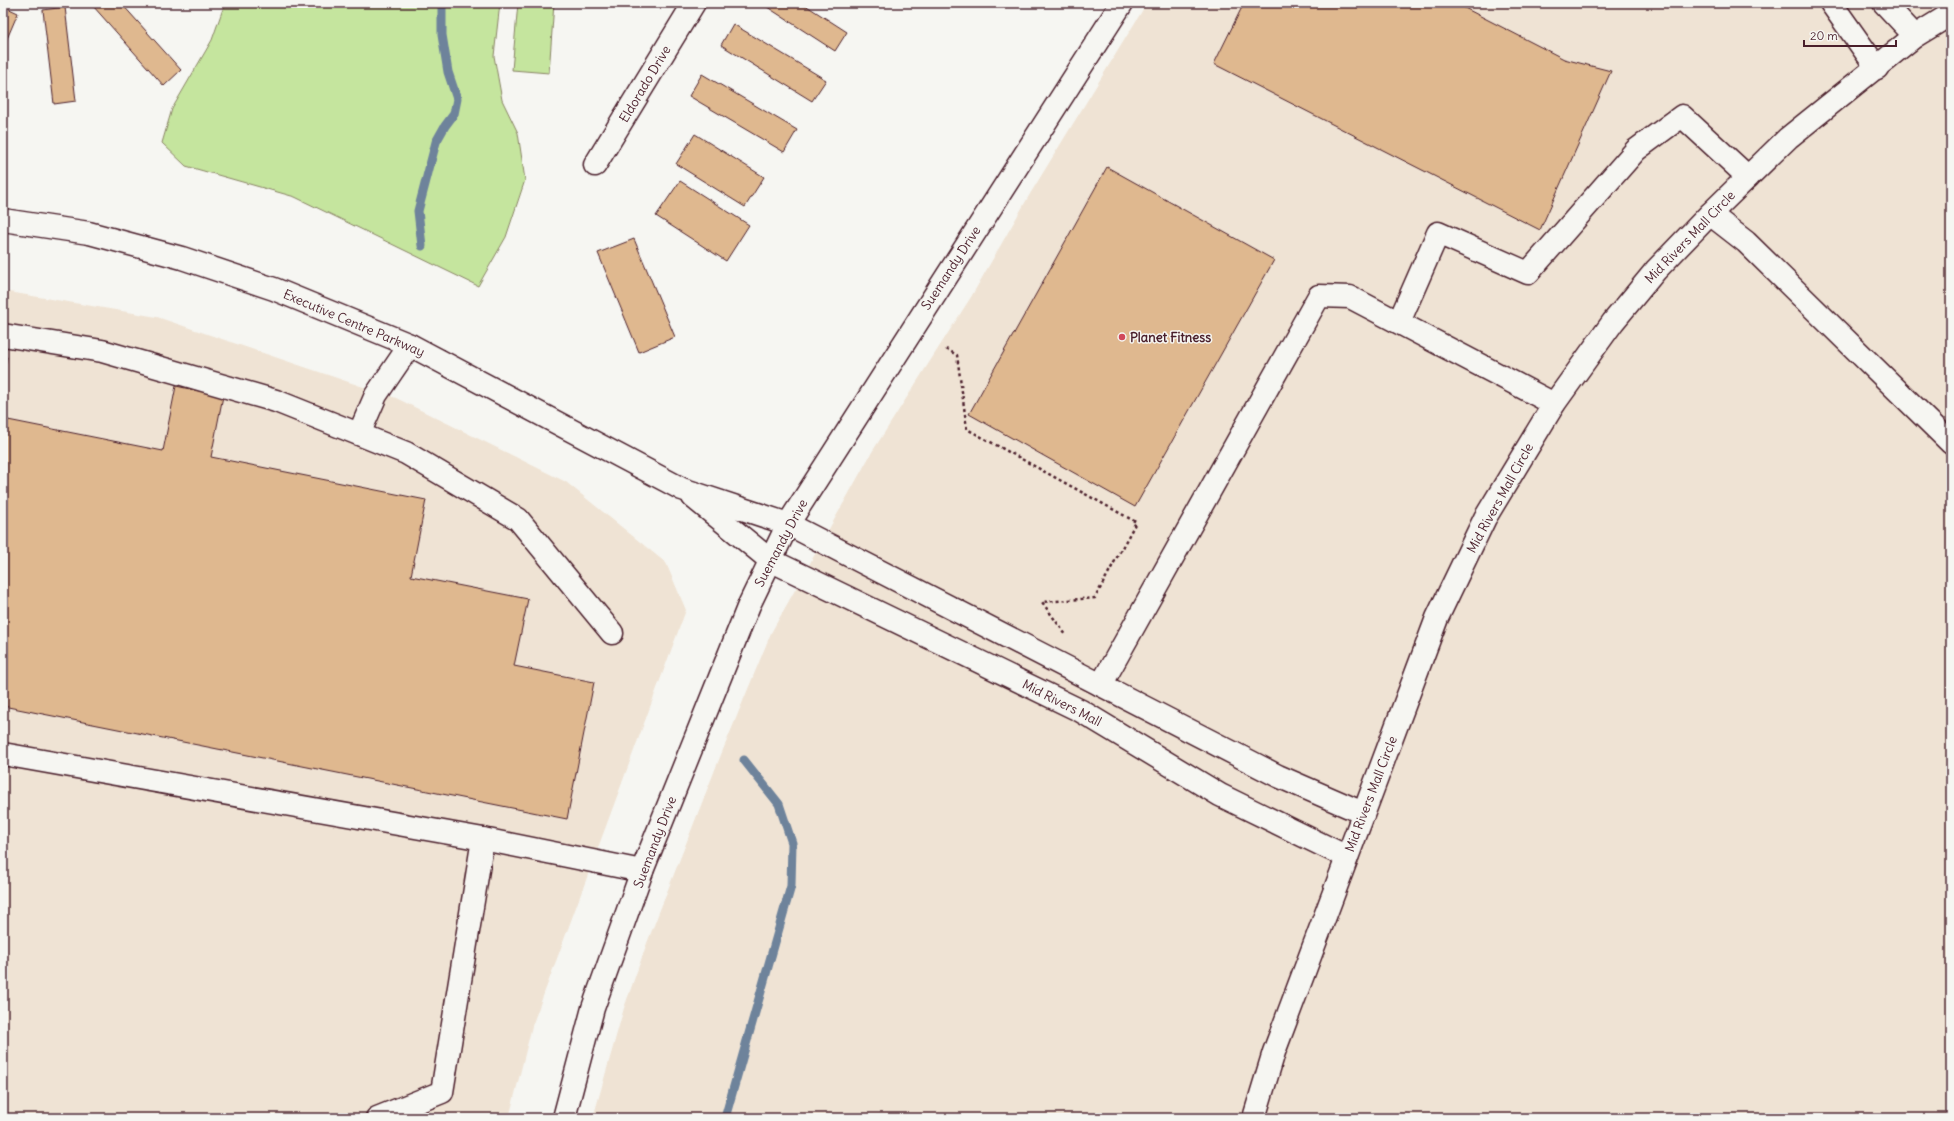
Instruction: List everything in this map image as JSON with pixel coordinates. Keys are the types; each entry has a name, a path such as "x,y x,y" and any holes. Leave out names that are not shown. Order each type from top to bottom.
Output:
{"street":[{"name":"Eldorado Drive","path":"595,165 694,3"},
{"name":"Suemandy Drive","path":"564,1118 593,1008 642,872 749,605 788,524 1122,3"},
{"path":"1831,3 1877,68"},
{"path":"1884,3 1915,36"},
{"name":"Mid Rivers Mall Circle","path":"1254,1118 1274,1052 1437,618 1485,518 1554,404 1613,322 1646,281 1710,214 1788,138 1915,36 1951,14"},
{"path":"1398,322 1438,233 1528,273 1636,150 1682,116 1748,177"},
{"path":"1710,214 1746,242 1948,433"},
{"name":"Executive Centre Parkway","path":"3,220 89,233 182,258 274,288 410,345 682,489 788,524"},
{"path":"1101,685 1319,296 1350,297 1554,404"},
{"path":"3,335 102,351 276,401 406,453 518,519 612,633"},
{"path":"359,434 376,395 410,345"},
{"name":"Executive Centre Parkway","path":"682,489 770,560"},
{"path":"788,524 1278,776 1363,813"},
{"name":"Mid Rivers Mall","path":"770,560 1081,710 1220,795 1347,857"},
{"path":"3,754 483,839 642,872"},
{"path":"377,1118 442,1092 483,839"}],"path":[{"path":"946,349 958,355 967,428 1136,522 1095,598 1042,602 1070,641"}],"shaded area":[{"path":"1147,3 1951,3 1951,1118 593,1118 624,1008 647,943 716,767 771,633 872,452 971,297 1030,194"},
{"path":"3,291 157,317 396,398 566,482 666,563 686,610 532,1026 509,1118 3,1118"}],"green space":[{"path":"225,3 500,3 494,56 502,100 518,133 525,180 506,237 478,286 295,197 186,166 162,143 172,109 212,40"},
{"path":"518,3 554,3 549,73 512,70"}],"building":[{"path":"96,3 121,3 181,70 164,86 93,6"},
{"path":"761,3 802,3 847,32 835,51"},
{"path":"1244,3 1455,3 1564,59 1611,71 1540,230 1214,64"},
{"path":"3,6 18,13 3,48"},
{"path":"65,7 76,101 54,104 43,10"},
{"path":"733,24 826,80 812,101 721,45"},
{"path":"702,74 797,130 784,152 689,96"},
{"path":"695,134 764,177 745,207 676,164"},
{"name":"Planet Fitness","path":"1107,167 1274,260 1135,507 969,414"},
{"path":"680,181 749,225 726,261 656,216"},
{"path":"634,239 675,337 639,352 598,253"},
{"path":"3,357 7,357 3,376"},
{"path":"176,386 223,396 211,457 426,500 411,576 528,599 514,666 594,682 567,819 3,706 3,419 163,451"}],"waterway":[{"path":"422,246 418,211 436,142 454,114 457,99 448,72 442,35 442,3"},
{"path":"725,1118 791,886 792,843 779,804 744,760"}],"place":[{"name":"Planet Fitness","path":"1122,337"}]}
